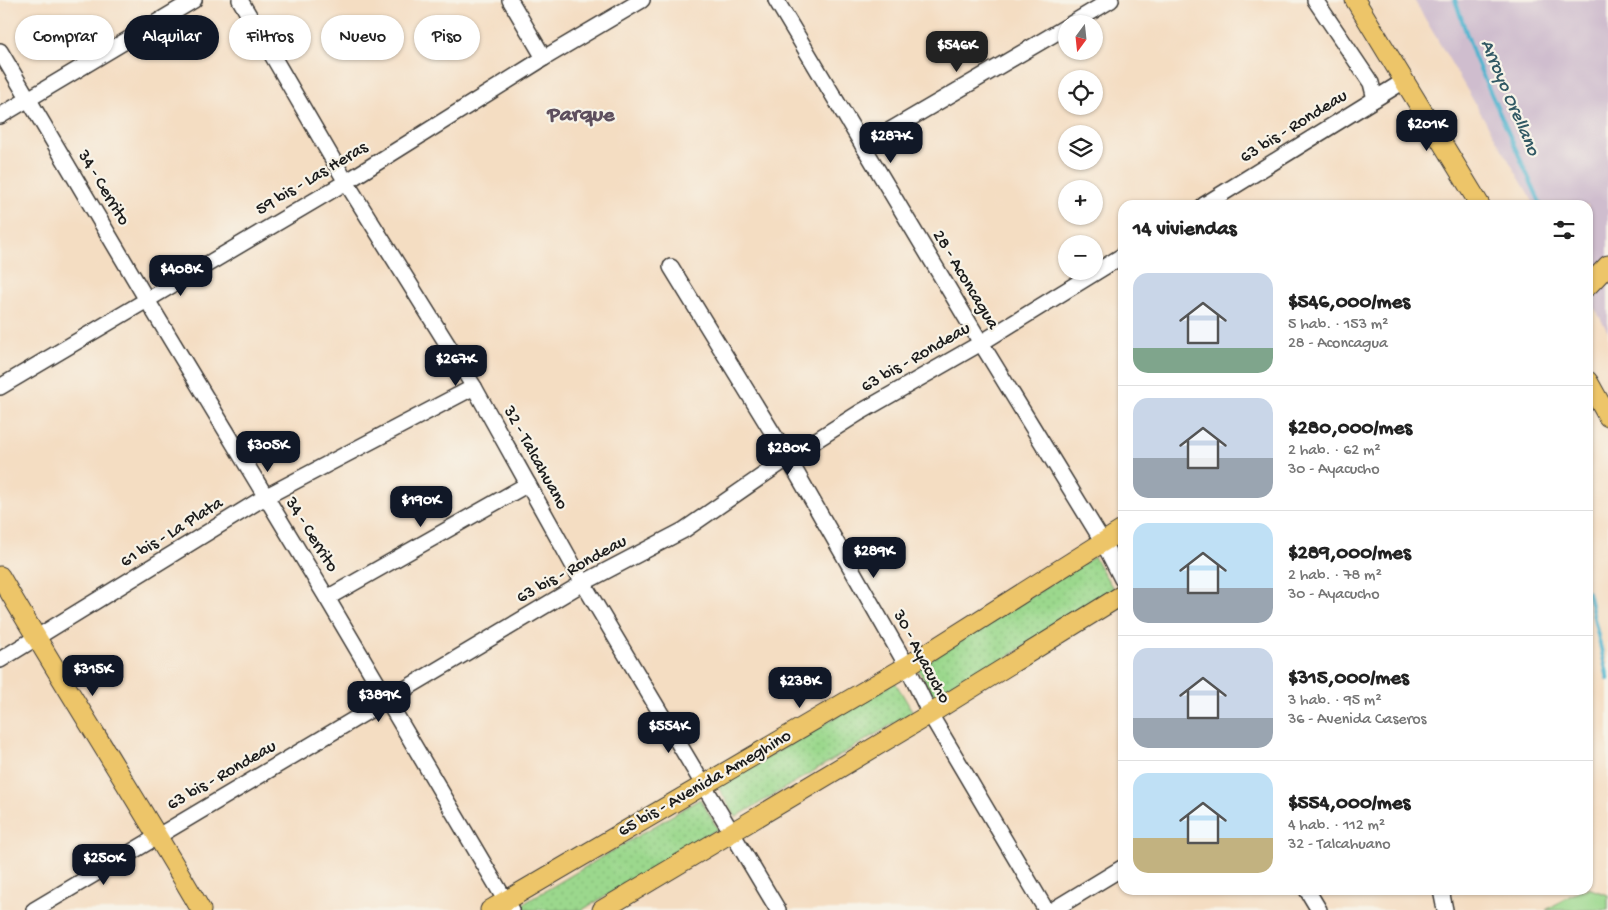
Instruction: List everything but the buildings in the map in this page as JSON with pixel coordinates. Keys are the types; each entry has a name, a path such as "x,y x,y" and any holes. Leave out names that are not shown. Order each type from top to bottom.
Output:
{"main road":[{"path":"1355,0 1477,200"},
{"path":"1593,281 1608,266"},
{"path":"1593,286 1608,284"},
{"path":"1593,390 1608,417"},
{"name":"65 bis - Avenida Ameghino","path":"502,907 704,784 906,666 1118,533"},
{"path":"0,576 202,910"},
{"path":"602,910 930,714 1118,597"}],"street":[{"path":"0,116 194,0"},
{"name":"32 - Talcahuano","path":"240,0 346,182 474,387 583,583 778,910"},
{"path":"510,0 544,58"},
{"name":"59 bis - Las Heras","path":"0,387 346,182 544,58 642,0"},
{"name":"28 - Aconcagua","path":"776,0 981,343 1103,542 1118,571"},
{"path":"1086,15 1111,0"},
{"path":"1315,0 1371,83 1375,99"},
{"path":"863,146 1058,31"},
{"name":"34 - Cerrito","path":"0,51 147,300 327,598 502,907"},
{"name":"63 bis - Rondeau","path":"1212,200 1404,81"},
{"name":"63 bis - Rondeau","path":"34,910 583,583 684,530 788,458 859,413 981,343 1118,258"},
{"name":"30 - Ayacucho","path":"671,267 788,458 906,666 930,714 1046,910"},
{"name":"61 bis - La Plata","path":"0,660 265,497 474,387"},
{"path":"327,598 528,484"},
{"path":"1053,910 1118,870"},
{"path":"1310,895 1319,910"},
{"path":"1442,895 1445,910"}],"shaded area":[{"path":"1414,0 1608,0 1608,332 1593,305 1593,200 1532,200"}],"green space":[{"path":"1094,557 1114,590 937,701 917,668"},
{"path":"895,682 913,712 736,817 718,787"},
{"path":"700,799 718,829 582,910 526,910 523,904"},
{"path":"1593,890 1608,895 1608,910 1546,910 1572,895 1593,895"}],"waterway":[{"name":"Arroyo Orellano","path":"1455,0 1475,58 1539,200"},
{"name":"Arroyo Orellano","path":"1593,614 1608,679"}],"district":[{"name":"Parque","path":"581,116"}]}
